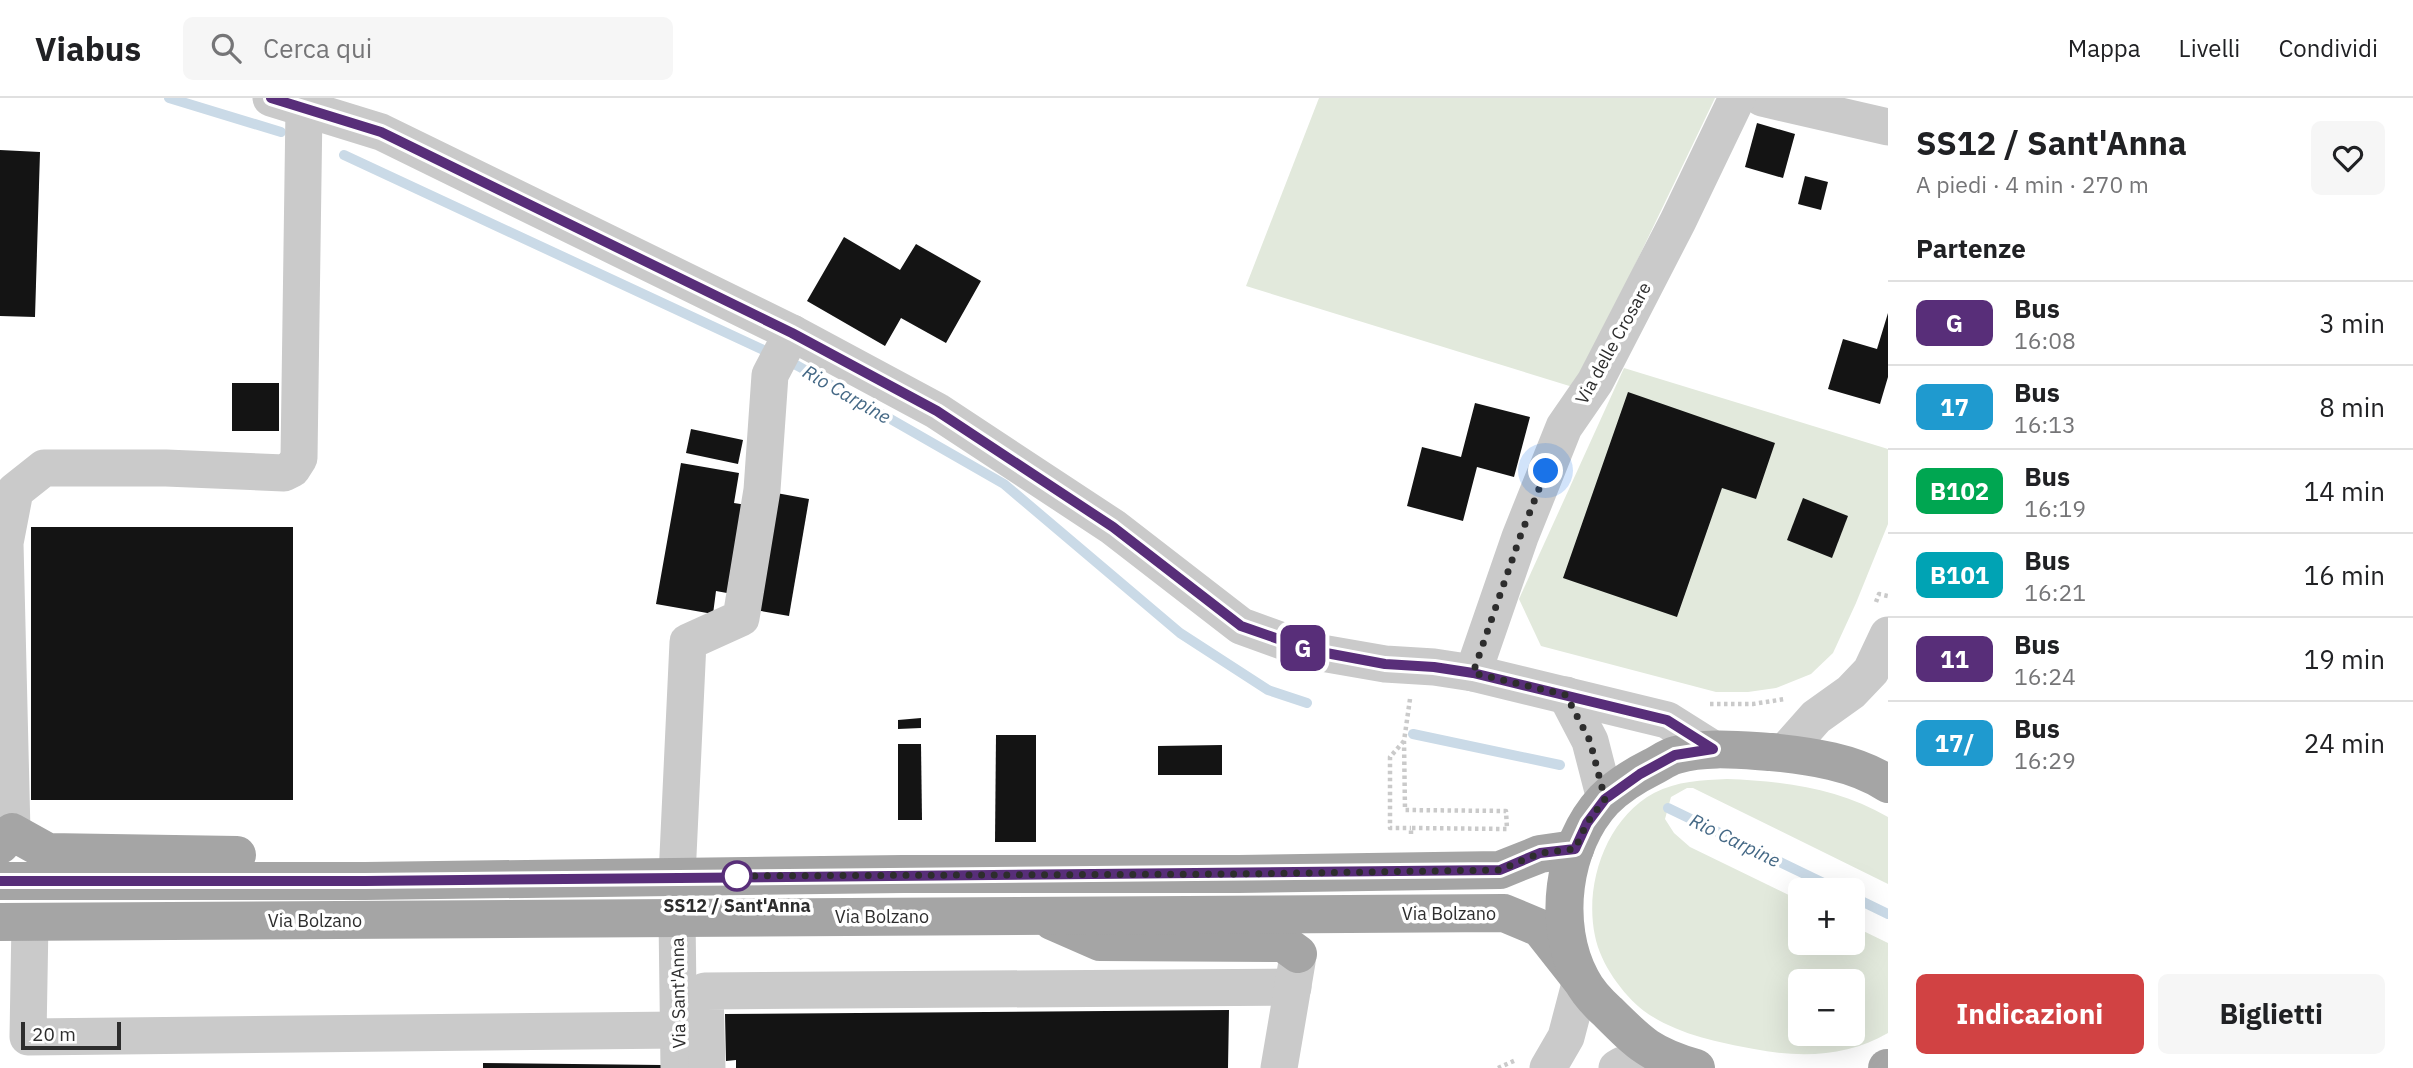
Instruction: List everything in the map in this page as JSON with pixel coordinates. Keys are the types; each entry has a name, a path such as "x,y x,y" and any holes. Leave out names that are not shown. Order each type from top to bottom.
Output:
{"main road":[{"path":"1581,980 1567,941 1564,901 1575,849 1587,823 1605,799 1640,774 1675,755 1713,749 1784,753 1840,764 1874,774 1888,784"},
{"path":"6,838 48,852 280,856 365,881"},
{"path":"0,881 365,881 1500,870 1540,853 1575,849"},
{"name":"Via Bolzano","path":"15,922 1504,913 1540,928 1598,1002 1639,1044 1680,1063"},
{"path":"1037,915 1100,942 1283,943 1296,971"}],"street":[{"name":"Via delle Crosare","path":"1473,673 1520,537 1564,427 1595,382 1678,221 1737,98"},
{"path":"1762,98 1888,127"},
{"path":"6,838 5,543 15,491 44,468 166,468 284,473 292,469 299,458 287,103 381,132 783,351 948,418 1113,527 1241,626 1310,650 1385,664 1473,673 1667,720 1713,749"},
{"path":"677,877 688,642 741,618 783,351"},
{"path":"1784,753 1816,717 1851,692 1871,671 1884,635"},
{"path":"1566,695 1590,741 1605,799"},
{"name":"Via Sant'Anna","path":"677,918 679,1068"},
{"name":"Via Bolzano","path":"15,922 27,1053 679,1030"},
{"path":"707,1068 705,991 1296,971 1279,1068"},
{"path":"1537,1061 1566,1037 1581,980"},
{"path":"1617,1068 1622,1065 1680,1063"}],"path":[{"path":"1884,635 1879,594 1888,596"},
{"path":"1404,741 1390,757 1390,828 1507,829 1506,811 1405,810 1404,741 1410,692"},
{"path":"1702,703 1753,704 1792,698"},
{"path":"1411,828 1412,841"},
{"path":"1498,1068 1537,1061"}],"shaded area":[{"path":"1319,98 1715,98 1576,388 1246,286"},
{"path":"1624,368 1888,449 1888,524 1833,653 1811,674 1776,688 1748,692 1716,692 1541,646 1519,599"},
{"path":"1727,779 1810,788 1850,799 1888,817 1888,884 1693,788 1687,788 1671,797 1665,819 1674,833 1690,847 1788,895 1788,955 1865,955 1865,932 1888,943 1888,1033 1865,1044 1865,969 1788,969 1788,1046 1859,1046 1840,1051 1806,1054 1771,1052 1740,1046 1669,1026 1644,1011 1614,978 1598,946 1592,916 1596,875 1602,855 1611,836 1637,804 1663,789 1699,781"}],"building":[{"path":"1757,123 1795,134 1783,178 1745,167"},
{"path":"0,150 40,152 35,317 0,316"},
{"path":"1805,176 1828,182 1821,210 1798,204"},
{"path":"844,237 900,270 916,244 981,281 946,343 901,318 885,346 807,301"},
{"path":"1888,313 1888,377 1880,404 1828,389 1843,339 1877,349"},
{"path":"232,383 279,383 279,431 232,431"},
{"path":"1628,392 1775,443 1756,499 1722,488 1677,617 1563,578"},
{"path":"1475,403 1530,417 1514,477 1477,467 1463,521 1407,506 1422,447 1461,457"},
{"path":"691,429 743,440 738,464 686,453"},
{"path":"681,463 739,473 734,503 753,506 738,595 716,591 713,614 656,604"},
{"path":"771,492 809,499 789,616 750,609"},
{"path":"1803,498 1848,516 1832,558 1787,540"},
{"path":"31,527 293,527 293,800 31,800"},
{"path":"921,718 921,728 898,729 898,720"},
{"path":"996,735 1036,735 1036,842 995,842"},
{"path":"898,744 921,744 922,820 898,820"},
{"path":"1222,745 1222,775 1158,775 1158,746"},
{"path":"1229,1010 1228,1068 736,1068 736,1060 726,1061 725,1014"},
{"path":"483,1063 661,1065 661,1068 483,1068"}],"waterway":[{"name":"Rio Carpine","path":"169,98 281,132"},
{"name":"Rio Carpine","path":"344,155 798,366 1004,484 1180,633 1268,690 1307,703"},
{"name":"Rio Carpine","path":"1413,734 1560,765"},
{"name":"Rio Carpine","path":"1668,808 1813,878"},
{"name":"Rio Carpine","path":"1865,903 1888,914"}],"bus line":[{"name":"G","path":"0,881 365,881 1500,870 1540,853 1575,849 1587,823 1605,799 1640,774 1675,755 1713,749 1667,720 1473,673 1385,664 1310,650 1241,626 1113,527 937,411 792,333 381,132 271,98"}],"place":[{"name":"SS12 / Sant'Anna","path":"737,876"}],"route":[{"path":"737,876 727,876 1500,870 1540,853 1575,849 1587,823 1605,799 1590,741 1566,695 1473,673 1546,471"}]}
